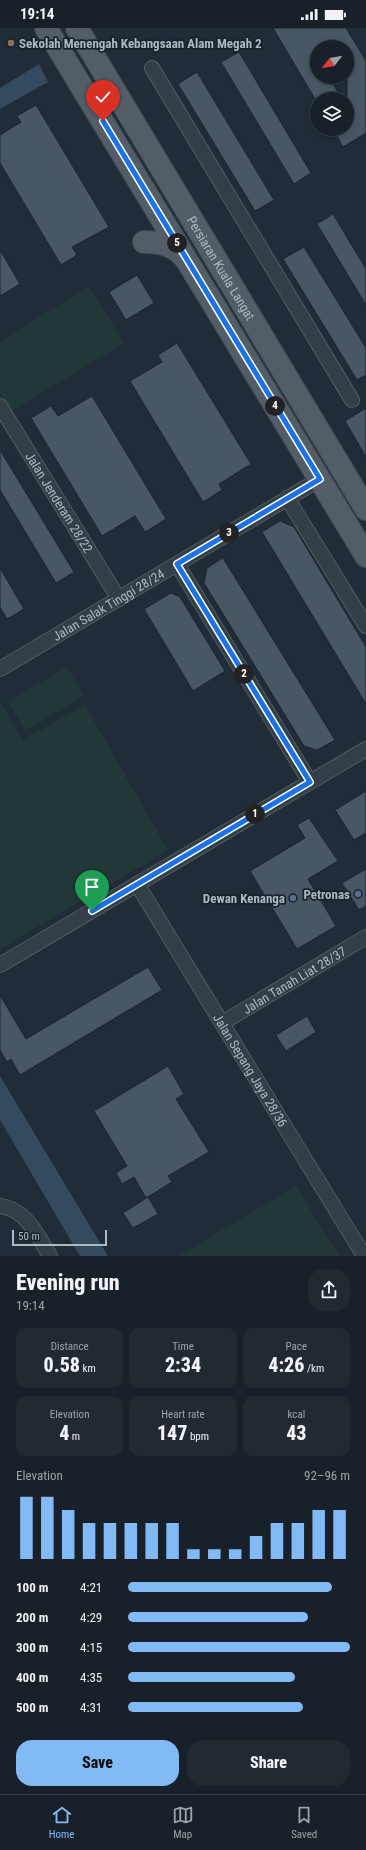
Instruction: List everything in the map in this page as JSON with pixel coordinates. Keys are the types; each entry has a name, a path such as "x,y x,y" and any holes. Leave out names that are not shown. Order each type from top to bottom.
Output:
{"main road":[{"name":"Persiaran Kuala Langat","path":"46,28 366,556"},
{"name":"Persiaran Kuala Langat","path":"77,28 366,509"},
{"path":"150,199 156,211 154,227 146,240 166,244 178,250 189,263"}],"street":[{"path":"152,68 352,400"},
{"name":"Jalan Jenderam 28/22","path":"0,406 119,598"},
{"name":"Jalan Salak Tinggi 28/24","path":"0,669 320,479"},
{"path":"287,498 366,626"},
{"path":"177,564 310,782"},
{"path":"0,965 366,749"},
{"name":"Jalan Sepang Jaya 28/36","path":"137,884 364,1256"},
{"name":"Jalan Tanah Liat 28/37","path":"222,1024 366,937"},
{"path":"0,1206 10,1207 30,1223 50,1256"}],"green space":[{"path":"89,286 124,343 11,411 0,393 0,342"},
{"path":"67,667 84,696 25,730 8,701"},
{"path":"0,702 23,740 85,705 168,850 0,949"},
{"path":"296,1186 339,1256 179,1256"}],"water":[{"path":"39,64 48,82 0,109 0,88"},
{"path":"0,1076 108,1256 80,1256 0,1120"}],"building":[{"path":"273,28 346,28 353,40 310,40 310,84 333,84 338,92 311,92"},
{"path":"354,41 366,61 366,133 343,147 337,136 354,136 354,92 347,92 347,84 354,84"},
{"path":"239,52 311,173 294,184 221,62"},
{"path":"197,72 274,200 255,211 178,84"},
{"path":"36,105 109,227 72,247 77,255 61,265 0,163 0,135 21,122 17,116"},
{"path":"333,214 366,269 366,305 317,224"},
{"path":"304,247 366,348 366,375 357,380 283,259"},
{"path":"0,250 20,284 0,296"},
{"path":"137,275 154,303 126,320 109,292"},
{"path":"177,343 251,464 219,484 222,490 203,502 130,381 162,362 158,355"},
{"path":"92,396 166,519 145,532 135,516 102,536 31,418 51,406 58,416"},
{"path":"366,408 366,457 345,421"},
{"path":"0,450 74,572 56,583 0,490"},
{"path":"280,521 294,527 366,647 366,704 262,532"},
{"path":"223,558 335,740 317,750 304,746 204,583 207,568"},
{"path":"0,568 24,609 7,619 0,607"},
{"path":"171,593 180,597 225,671 193,691 144,609"},
{"path":"366,791 366,833 354,840 335,810"},
{"name":"Dewan Kenanga","path":"309,818 338,861 308,879 336,926 297,949 250,871 305,838 297,825"},
{"name":"Petronas","path":"366,869 366,906 359,910 342,883"},
{"path":"148,967 162,990 20,1075 11,1059 7,1062 0,1050 0,995 26,1039"},
{"path":"307,1016 316,1032 286,1051 276,1035"},
{"path":"168,1066 184,1094 176,1099 209,1152 168,1176 172,1182 146,1198 134,1177 122,1184 116,1173 127,1166 94,1111"},
{"path":"148,1197 158,1214 133,1228 123,1213"}],"place":[{"name":"Sekolah Menengah Kebangsaan Alam Megah 2","path":"11,43"},
{"name":"Petronas","path":"358,894"},
{"name":"Dewan Kenanga","path":"293,898"}],"route":[{"path":"92,911 310,782 177,564 320,479 103,121"}]}
